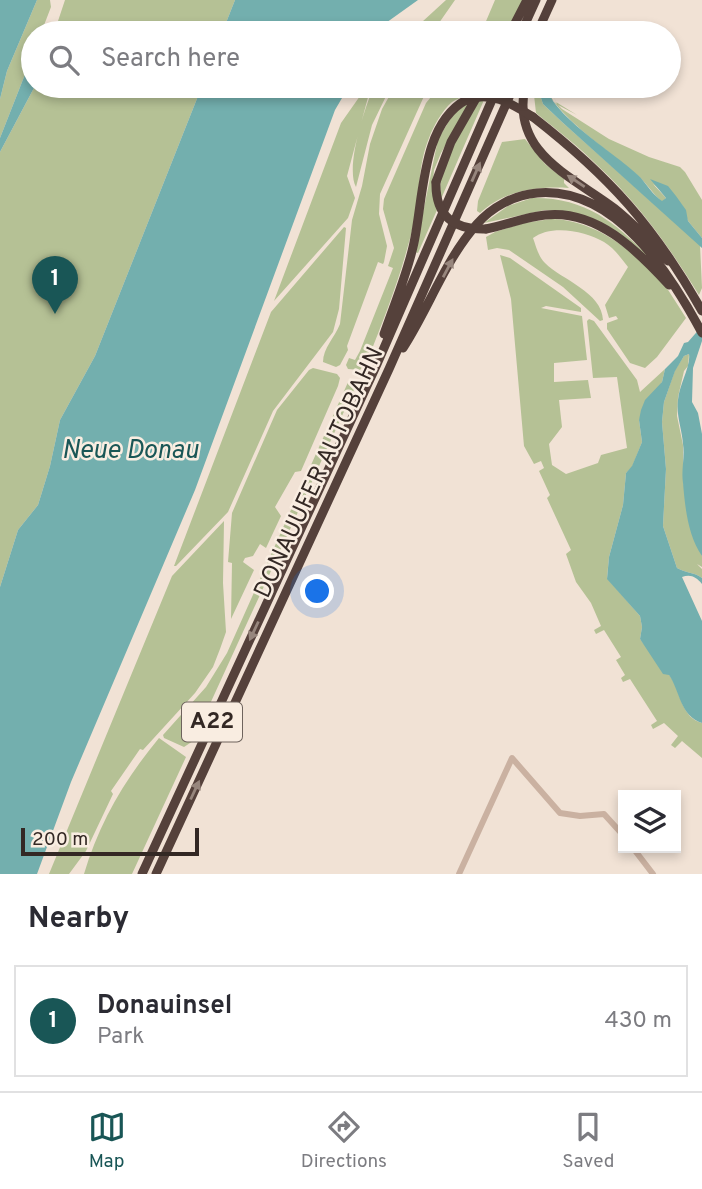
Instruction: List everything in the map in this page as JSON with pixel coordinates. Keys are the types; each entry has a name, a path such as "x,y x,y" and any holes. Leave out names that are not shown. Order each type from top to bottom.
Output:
{"highway":[{"path":"516,21 527,0"},
{"path":"527,21 536,0"},
{"path":"543,21 552,0"},
{"path":"377,364 413,247 435,137 449,113 472,98"},
{"path":"476,98 451,142 436,182 438,203 447,217 466,228 486,229 545,215 570,215 587,220 629,246 680,297"},
{"name":"DONAUUFER AUTOBAHN","path":"142,874 377,364 494,98"},
{"path":"497,98 533,117 580,155 619,192 665,248 702,311"},
{"name":"DONAUUFER AUTOBAHN","path":"156,874 389,369 509,98"},
{"path":"525,98 524,119 536,148 557,169 625,217 681,276"},
{"path":"389,369 416,328 451,261 470,232 492,210 523,195 556,192 582,199 623,226 663,268 702,333"}],"street":[{"path":"459,874 512,758 560,813 580,816 604,814 618,830"},
{"path":"637,853 653,874"}],"green space":[{"path":"37,0 50,0 51,7 46,21 28,21"},
{"path":"65,0 235,0 227,21 58,21"},
{"path":"446,0 455,0 440,21 423,21"},
{"path":"495,0 523,0 512,21 486,21"},
{"path":"21,38 21,85 0,138 0,99 7,71"},
{"path":"29,98 197,98 95,356 60,420 38,505 18,530 0,587 0,152"},
{"path":"359,98 368,98 347,176 355,198 348,218 274,301 341,123"},
{"path":"370,98 385,98 372,125 356,187 353,178 354,152"},
{"path":"388,98 423,98 380,194 379,214 387,246 384,262 378,262 347,346 348,350 340,365 336,367 323,362 327,347 340,324 352,220 370,144"},
{"path":"430,98 460,98 452,102 442,114 425,148 414,222 405,257 368,359 360,370 348,369 346,365 349,358 355,360 360,351 393,268 388,266 394,248 383,209 384,199"},
{"path":"534,98 541,98 543,104 562,122 700,245 702,288 699,295 665,244 627,196 583,152 536,113"},
{"path":"479,100 484,100 441,199 440,186 446,160"},
{"path":"470,102 434,170 432,191 437,210 418,253 415,252 438,139 454,113"},
{"path":"555,102 609,139 680,167 702,200 702,238 688,221 682,205 653,184 666,198 662,202 639,177 571,121"},
{"path":"525,139 545,164 564,179 569,188 546,188 511,194 480,213 477,211 478,201 502,142"},
{"path":"532,198 569,202 600,215 627,235 653,261 579,214 545,210 484,223 508,206"},
{"path":"551,219 582,224 626,248 662,282 686,318 657,357 645,368 630,363 607,329 607,323 618,319 616,316 609,318 605,305 628,267 608,244 588,235 559,230 533,238 545,263 580,287 596,302 601,310 603,320 600,321 563,287 509,250 488,250 486,237 495,232 524,223"},
{"path":"344,227 339,309 333,332 273,411 228,512 174,566 271,312"},
{"path":"500,255 510,258 581,308 581,312 546,306 541,308 582,316 587,360 554,363 554,382 588,380 591,398 559,400 562,427 549,444 552,465 566,474 598,463 601,455 627,448 617,377 593,378 587,321 589,319 594,321 637,380 640,392 665,369 662,382 639,420 642,442 632,467 626,473 623,505 609,557 607,578 640,616 640,639 672,679 686,711 702,723 702,758 682,741 675,748 671,745 678,736 664,723 653,729 651,725 657,721 630,679 623,682 621,678 625,675 616,660 621,657 604,630 596,634 594,630 601,626 591,603 576,582 566,554 571,550 547,498 550,495 539,471 544,468 541,461 534,464 524,446 511,299"},
{"path":"689,354 678,397 677,416 683,445 683,482 702,556 702,567 697,564 702,569 702,578 677,568 663,526 666,469 662,422 664,402 675,370 684,356"},
{"path":"313,368 337,374 340,378 338,386 301,471 295,472 275,507 281,516 266,548 260,544 253,556 245,558 243,562 254,570 231,619 232,563 228,562 232,513 277,410"},
{"path":"349,380 358,381 193,741 184,747 164,738 163,735 206,687 227,653"},
{"path":"224,521 223,583 226,632 213,667 195,693 143,750 140,749 111,791 113,794 86,851 69,874 49,874 172,576"},
{"path":"159,738 186,757 132,874 84,874 97,837 114,802"}],"water":[{"path":"0,0 37,0 28,21 21,21 21,38 7,71 0,99"},
{"path":"235,0 418,0 389,21 227,21"},
{"path":"21,85 21,98 29,98 0,152 0,138"},
{"name":"Neue Donau","path":"197,98 342,98 335,110 195,490 71,782 37,874 0,874 0,587 18,530 38,505 60,420 95,356"},
{"path":"541,98 551,98 560,110 630,168 662,201 666,198 650,179 668,186 686,210 688,221 702,238 702,248 562,122 543,104"},
{"path":"702,326 702,341 693,368 692,402 698,413 702,434 702,556 693,540 686,511 678,412 679,394 689,354 684,356 675,371 664,402 662,422 666,469 663,526 677,568 702,578 702,584 693,577 682,577 702,621 702,723 689,715 673,681 669,675 663,674 640,639 640,616 607,579 609,557 623,505 626,473 632,466 642,442 639,420 641,410 645,400 662,382 665,369 678,356 684,343"}],"place":[{"name":"Donauinsel","path":"55,314"}]}
